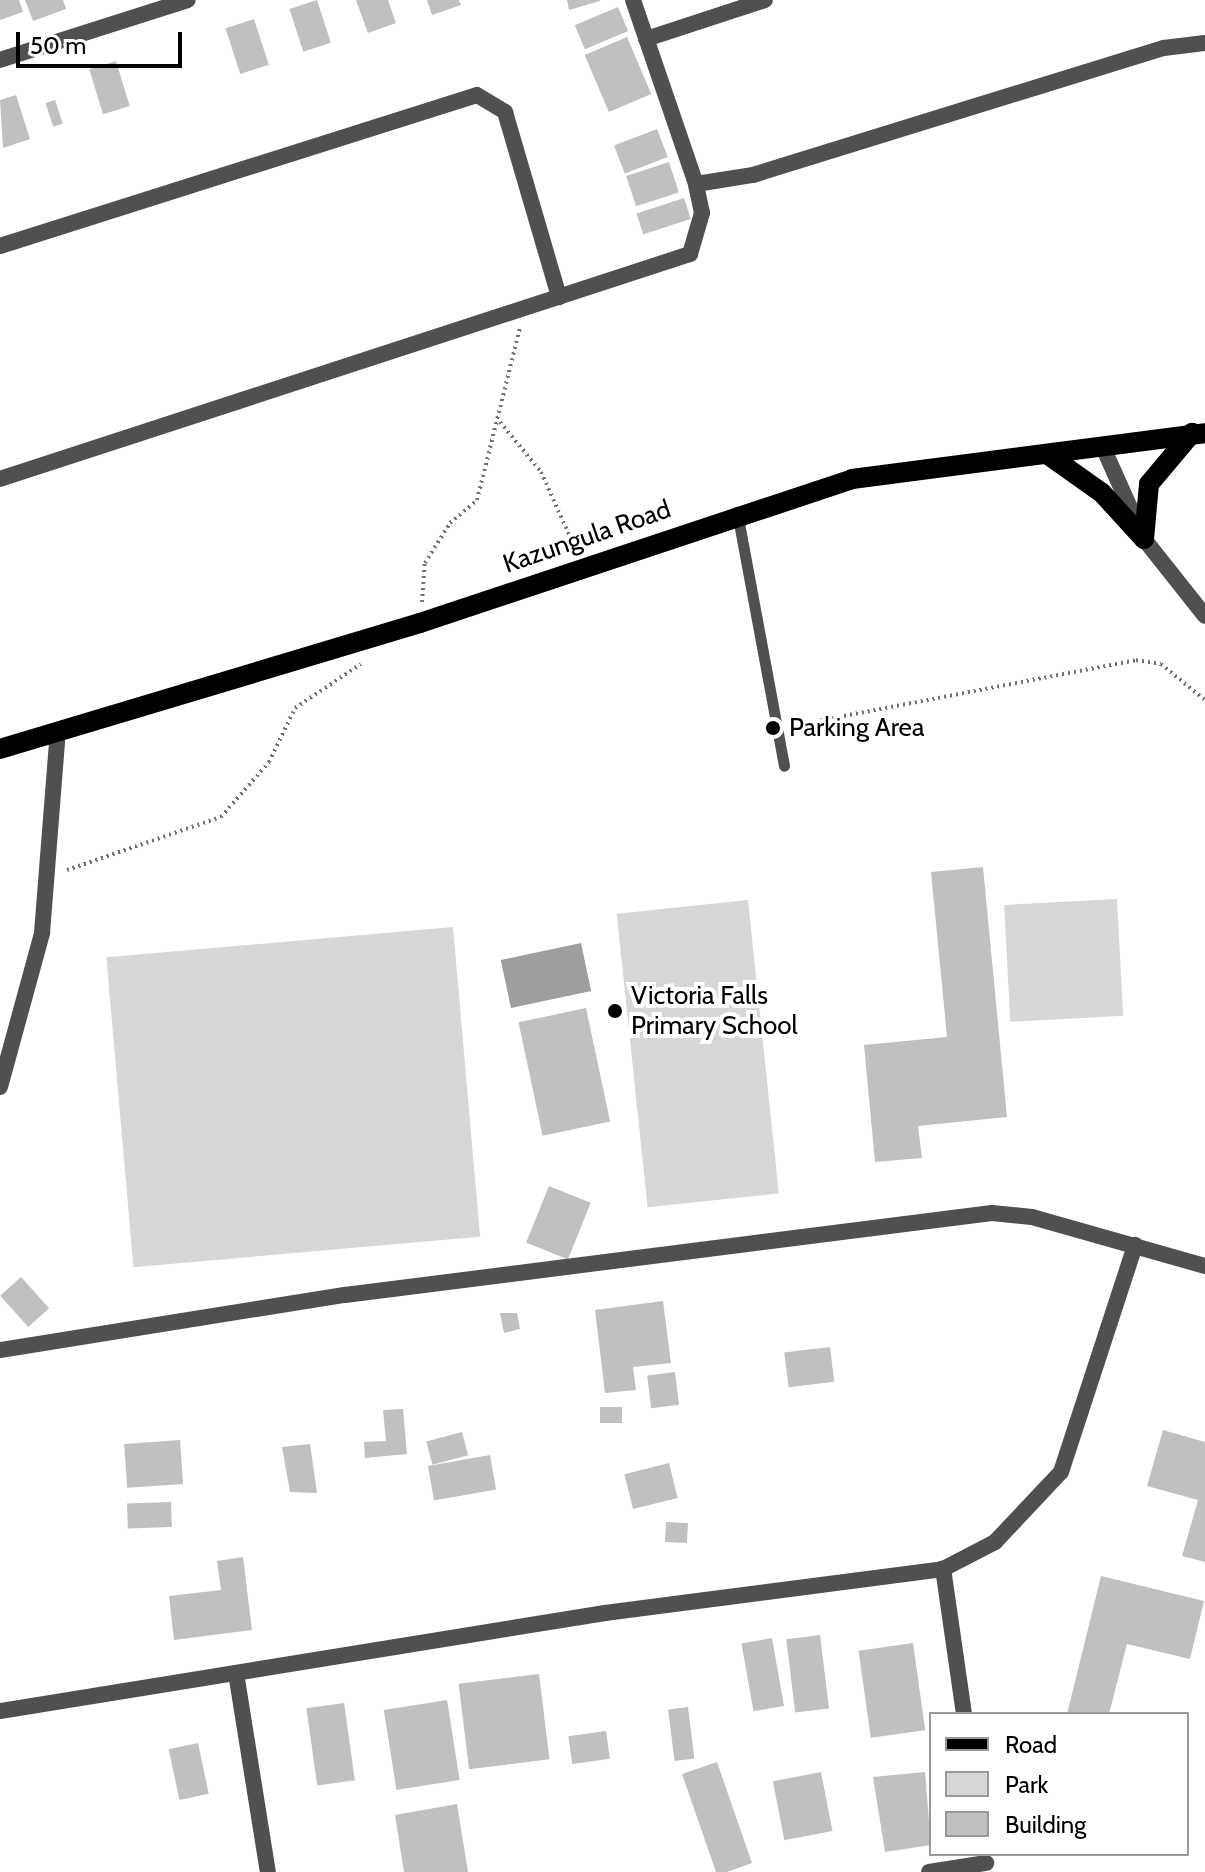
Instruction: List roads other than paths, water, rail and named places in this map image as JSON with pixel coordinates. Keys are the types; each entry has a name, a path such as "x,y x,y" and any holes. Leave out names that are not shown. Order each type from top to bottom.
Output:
{"main road":[{"name":"Kazungula Road","path":"0,749 420,623 737,512 852,479 1199,433"},
{"path":"1144,539 1149,484 1199,433"},
{"path":"1047,454 1102,493 1144,539"}],"street":[{"path":"0,60 188,0"},
{"path":"0,479 690,254 702,213 696,184 633,0"},
{"path":"646,39 765,0"},
{"path":"696,184 753,175 1164,48 1205,43"},
{"path":"0,246 477,95 505,112 559,297"},
{"path":"1102,445 1144,539 1205,616"},
{"path":"0,1087 33,986 58,730"},
{"path":"0,1350 345,1295 992,1213 1135,1245 1205,1266"},
{"path":"0,1711 605,1613 943,1569 995,1542 1061,1472 1135,1245"},
{"path":"943,1569 964,1712"},
{"path":"236,1673 268,1872"},
{"path":"929,1872 986,1863"}],"lane":[{"path":"737,512 784,766"}],"place":[{"name":"Parking Area","path":"773,728"},
{"name":"Victoria Falls Primary School","path":"615,1011"}]}
